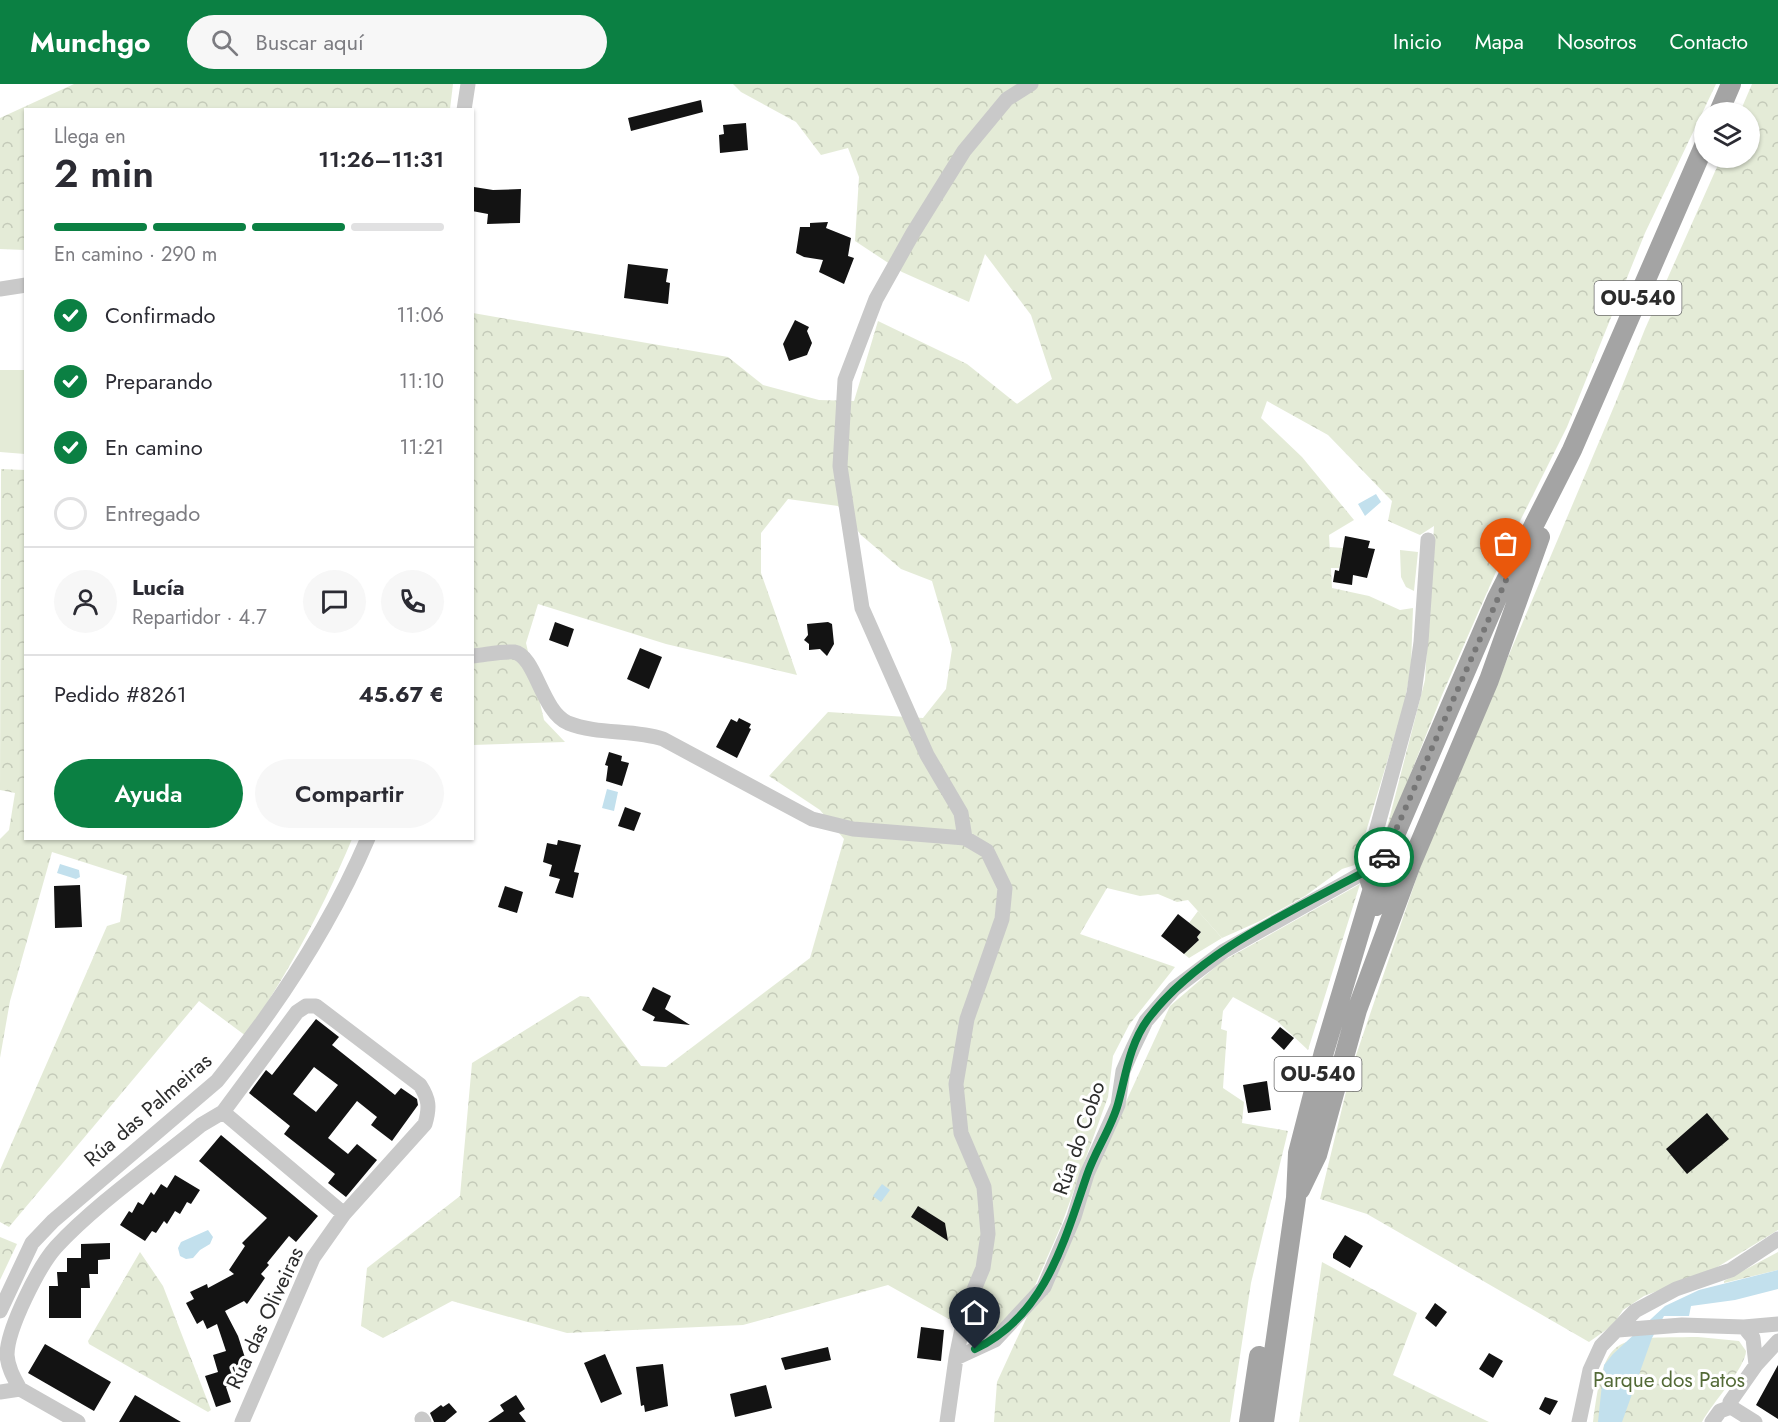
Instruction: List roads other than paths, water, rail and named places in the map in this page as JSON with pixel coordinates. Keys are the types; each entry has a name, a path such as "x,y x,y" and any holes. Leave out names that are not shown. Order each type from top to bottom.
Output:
{"main road":[{"path":"1723,102 1731,84"},
{"name":"OU-540","path":"1264,1422 1275,1331 1296,1198 1298,1153 1324,1052 1355,953 1534,527 1572,450 1695,168"},
{"name":"OU-540","path":"1296,1198 1317,1155 1357,1010 1362,972 1391,863 1423,809 1445,781 1489,680 1572,450"},
{"path":"1249,1422 1260,1354 1275,1331"}],"street":[{"path":"464,108 468,84"},
{"path":"965,838 962,813 927,755 862,608 840,466 845,380 876,299 913,232 964,151 1007,99 1031,84"},
{"path":"0,289 24,285"},
{"path":"1391,863 1374,839 1414,693 1421,642 1428,540"},
{"path":"474,656 514,652 521,655 546,702 566,722 583,728 649,735 663,739 812,819 853,829 965,838 987,850 1005,888 1002,919 967,1018 956,1084 961,1133 984,1187 988,1234 983,1268 966,1309 947,1422"},
{"name":"Rúa das Palmeiras","path":"0,1311 32,1243 53,1221 218,1080 239,1054 314,947 349,883 367,840"},
{"name":"Rúa do Cobo","path":"956,1358 995,1340 1044,1287 1074,1217 1087,1174 1118,1105 1123,1071 1146,1021 1167,997 1190,975 1224,951 1391,863"},
{"name":"Rúa das Palmeiras","path":"20,1389 4,1355 34,1278 55,1248 193,1132 223,1112 297,1012 306,1006 316,1006 420,1085 427,1096 430,1109 425,1124"},
{"path":"223,1112 344,1215"},
{"name":"Rúa das Oliveiras","path":"242,1422 313,1258 344,1215 425,1124"},
{"path":"1579,1422 1590,1370 1601,1346 1635,1311 1676,1289 1731,1270 1778,1239"},
{"path":"1618,1330 1682,1325 1744,1327 1778,1324"},
{"path":"1744,1327 1753,1338 1756,1365"},
{"path":"1731,1407 1730,1402 1756,1365 1778,1341"},
{"path":"0,1392 20,1389 78,1422"},
{"path":"1712,1422 1720,1411 1731,1407"},
{"path":"1731,1407 1755,1422"}],"water":[{"path":"1376,494 1381,502 1365,516 1358,504"},
{"path":"607,789 618,792 614,811 602,808"},
{"path":"60,864 79,870 80,877 76,879 57,873"},
{"path":"882,1184 890,1190 881,1202 873,1196"},
{"path":"208,1230 213,1237 210,1244 193,1258 186,1259 180,1256 178,1248 181,1242"},
{"path":"1778,1270 1778,1289 1735,1300 1691,1306 1689,1316 1664,1316 1652,1338 1622,1422 1598,1422 1604,1365 1665,1306 1699,1290"}],"park label":[{"name":"Parque dos Patos","path":"1669,1380"}]}
